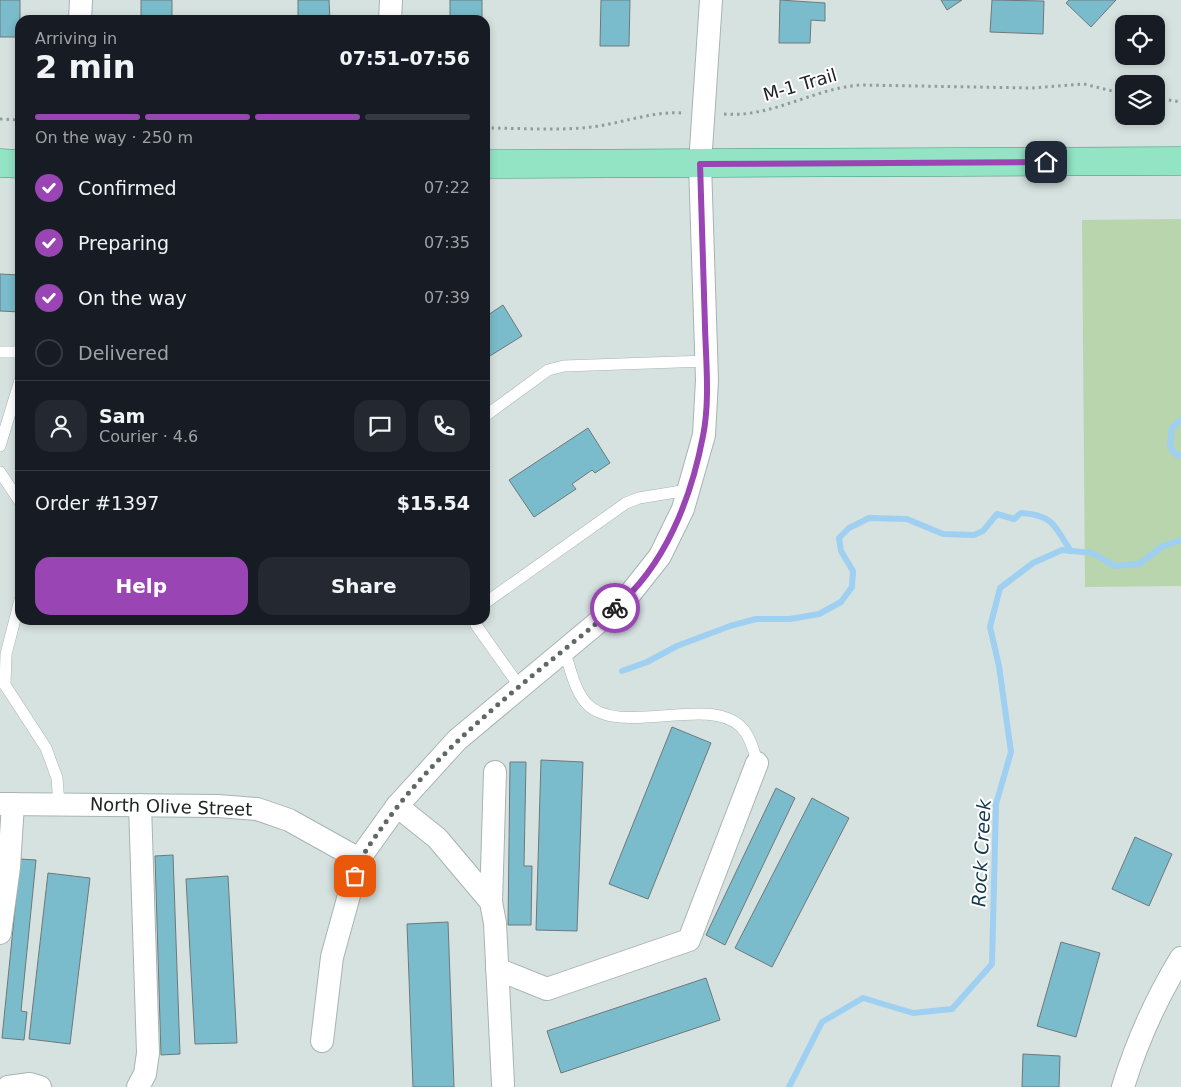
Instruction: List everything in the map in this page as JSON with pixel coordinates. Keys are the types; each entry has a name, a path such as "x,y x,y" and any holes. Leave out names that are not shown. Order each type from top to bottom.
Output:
{"main road":[{"path":"490,164 1181,161"},
{"path":"0,163 15,164"}],"street":[{"path":"80,0 80,15"},
{"path":"390,0 390,15"},
{"path":"322,1041 332,956 359,860 397,806 457,740 626,599 660,556 683,509 704,435 706,361 700,164 711,0"},
{"path":"498,969 547,989 689,940 757,763"},
{"path":"495,772 491,902 495,923 503,1084"},
{"path":"0,932 9,867 7,804"},
{"name":"North Olive Street","path":"7,804 257,808 289,820 359,860"},
{"path":"138,1087 145,1074 148,1053 140,805"},
{"path":"397,806 437,838 491,902"},
{"path":"1124,1087 1142,1033 1163,988 1181,958"},
{"path":"8,1087 30,1084 40,1087"}],"lane":[{"path":"0,352 15,352"},
{"path":"490,412 548,370 564,366 706,361"},
{"path":"0,446 15,396"},
{"path":"0,472 15,494"},
{"path":"490,599 626,503 639,498 688,490"},
{"path":"15,619 6,654 2,683 46,748 57,778 59,804"},
{"path":"476,625 520,688"},
{"path":"564,650 575,684 587,703 606,715 628,719 662,715 726,717 740,726 752,744 757,763"}],"path":[{"name":"M-1 Trail","path":"490,128 576,128 614,124 666,113 736,115 758,112 834,89 861,85 1031,88 1084,84 1115,92"},
{"path":"1165,99 1181,102"},
{"path":"0,119 15,120"}],"green space":[{"path":"1181,219 1181,586 1085,587 1082,220"}],"building":[{"path":"0,0 20,0 20,15 15,15 15,37 0,37"},
{"path":"141,0 172,0 172,15 141,15"},
{"path":"298,0 329,0 330,15 298,15"},
{"path":"450,0 482,0 482,15 450,15"},
{"path":"601,0 630,0 629,46 600,46"},
{"path":"780,0 825,3 825,21 811,20 810,43 779,43"},
{"path":"941,0 962,0 947,10"},
{"path":"992,0 1044,1 1043,34 990,32"},
{"path":"1069,0 1116,0 1091,27 1066,3"},
{"path":"0,274 15,275 15,312 0,311"},
{"path":"503,305 522,336 490,356 490,314"},
{"path":"588,428 610,463 595,473 592,470 572,484 576,489 534,517 509,480"},
{"path":"672,727 711,743 648,899 609,884"},
{"path":"541,760 583,762 577,931 536,930"},
{"path":"510,762 526,762 524,866 532,866 531,925 508,925"},
{"path":"776,788 795,798 725,945 706,935"},
{"path":"812,798 849,818 772,967 735,948"},
{"path":"1135,837 1172,854 1149,906 1112,889"},
{"path":"173,855 180,1054 161,1055 155,856"},
{"path":"20,859 36,860 21,1011 27,1012 24,1040 2,1038"},
{"path":"48,873 90,878 70,1044 29,1039"},
{"path":"228,876 237,1043 195,1044 186,879"},
{"path":"448,922 454,1087 413,1087 407,924"},
{"path":"1061,942 1100,953 1076,1037 1037,1026"},
{"path":"706,978 720,1020 561,1073 547,1031"},
{"path":"1023,1054 1060,1056 1059,1087 1022,1087"}],"waterway":[{"name":"Rock Creek","path":"1181,420 1172,428 1170,446 1175,454 1181,455"},
{"path":"622,671 647,662 677,646 730,626 756,619 790,619 819,614 841,602 852,587 853,571 841,551 839,538 849,528 869,518 907,519 943,534 974,535 983,531 997,514 1014,519 1021,513 1032,514 1041,516 1052,524 1071,551"},
{"name":"Rock Creek","path":"789,1087 822,1022 863,998 913,1013 952,1009 992,964 996,804 1011,752 999,666 990,627 1000,588 1033,563 1062,550 1092,553 1115,566 1139,564 1163,546 1181,540"}],"way so far":[{"path":"355,876 359,860 397,806 457,740 615,608"}],"route":[{"path":"615,608 626,599 660,556 683,509 704,435 706,380 700,164 1046,162"}]}
